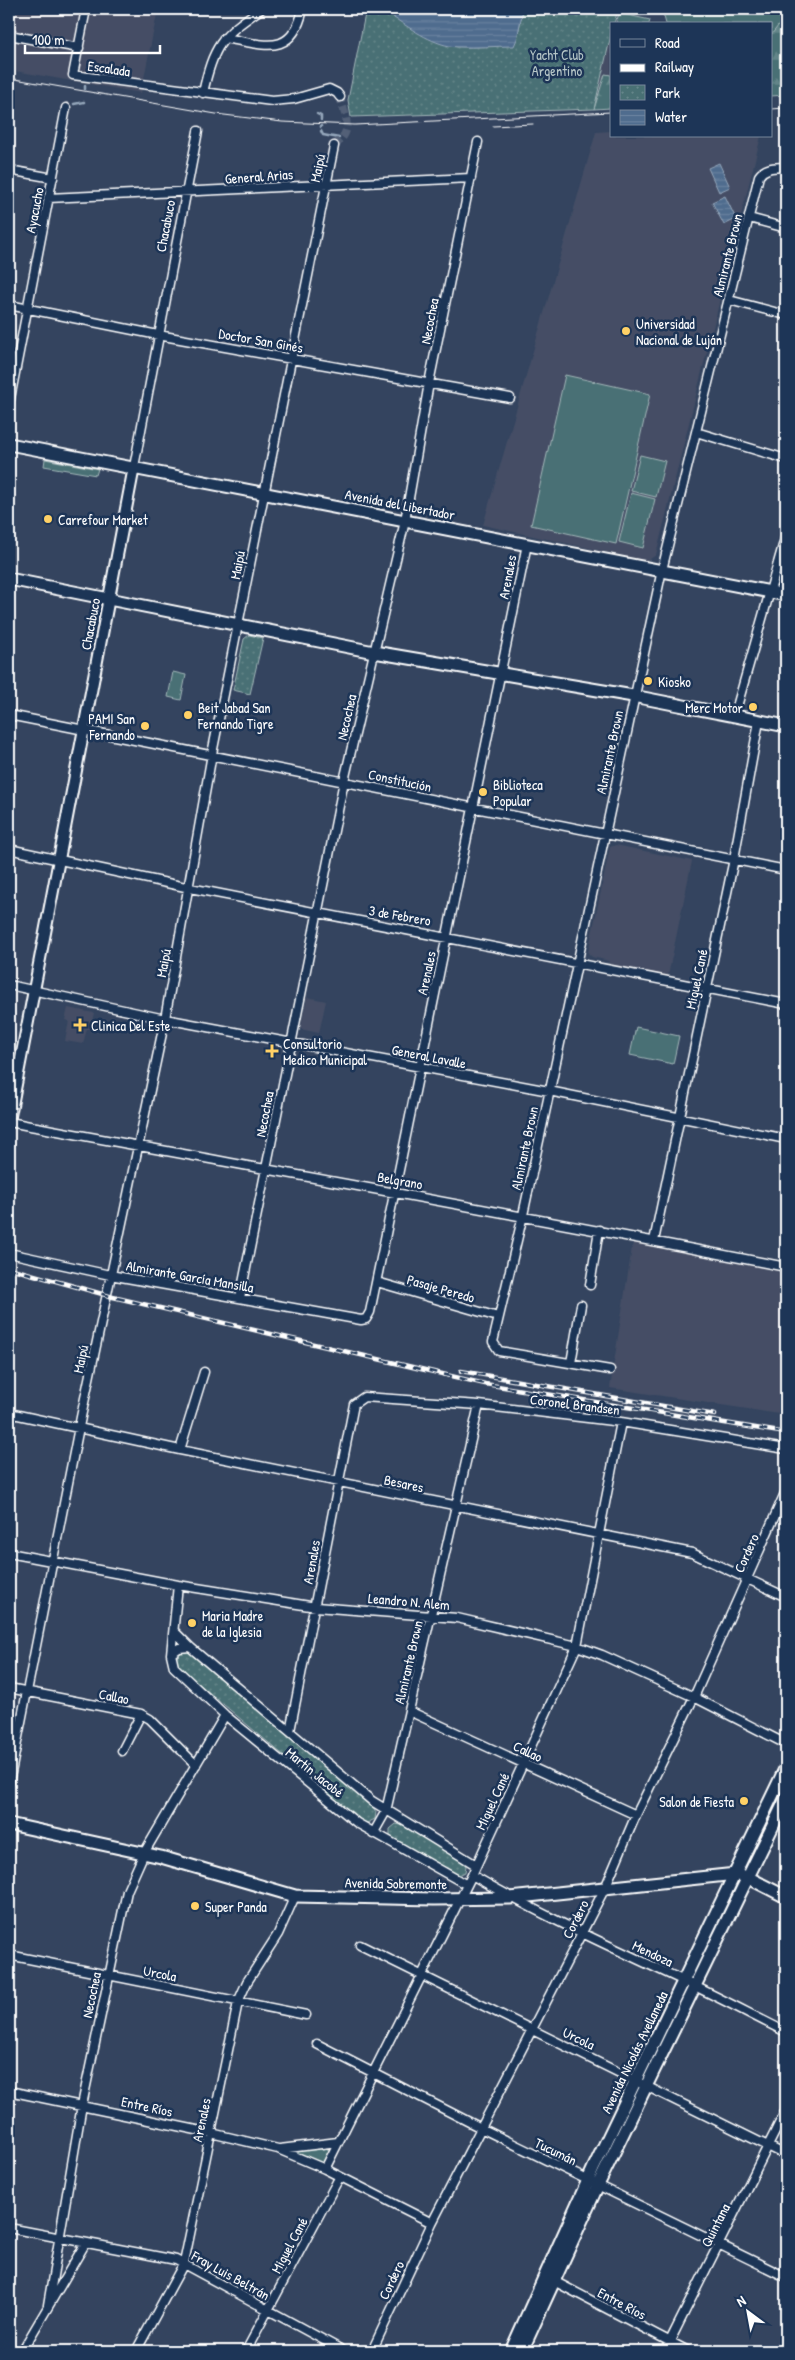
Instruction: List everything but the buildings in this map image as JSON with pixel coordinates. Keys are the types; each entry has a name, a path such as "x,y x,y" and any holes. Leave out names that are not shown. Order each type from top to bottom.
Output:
{"main road":[{"name":"Avenida del Libertador","path":"9,444 264,492 786,595"},
{"path":"9,579 238,623 374,652 501,672 786,726"},
{"name":"Avenida Nicolás Avellaneda","path":"690,1984 736,1874 786,1767"},
{"name":"Avenida Nicolás Avellaneda","path":"522,2351 550,2279 593,2183 690,1984 749,1878 786,1799"},
{"name":"Avenida Sobremonte","path":"9,1824 144,1853 295,1896 510,1898 736,1874 749,1878 786,1897"},
{"name":"Avenida Nicolás Avellaneda","path":"511,2351 550,2279"}],"street":[{"path":"78,48 86,9"},
{"path":"203,93 213,54 224,38 261,9"},
{"path":"224,38 271,44 285,42 295,34 304,9"},
{"name":"Escalada","path":"9,35 78,48 73,75 203,93 272,100 294,98 329,89 340,97"},
{"name":"Ayacucho","path":"9,404 66,108"},
{"name":"Chacabuco","path":"9,1121 32,989 198,131"},
{"name":"Necochea","path":"240,1298 290,1041 344,781 405,521 429,383 478,142"},
{"name":"Maipú","path":"9,1783 110,1275 165,1019 190,888 212,754 334,146"},
{"name":"Almirante Brown","path":"571,1363 499,1350 492,1342 577,964 633,696 759,176 763,171 770,168 786,167"},
{"path":"9,170 52,178"},
{"name":"General Arias","path":"48,198 186,193 326,184 471,178"},
{"path":"749,218 786,228"},
{"path":"729,300 786,315"},
{"name":"Doctor San Ginés","path":"9,305 158,336 510,398"},
{"path":"696,432 786,459"},
{"path":"734,717 786,535"},
{"name":"Arenales","path":"366,1319 370,1312 396,1192 446,936 527,544"},
{"name":"Constitución","path":"9,715 786,870"},
{"name":"Miguel Cané","path":"654,1241 734,859 759,721"},
{"name":"3 de Febrero","path":"9,849 190,888 446,936 577,964 786,1004"},
{"name":"General Lavalle","path":"9,984 165,1019 290,1041 786,1138"},
{"name":"Belgrano","path":"9,1121 266,1170 522,1215 786,1267"},
{"path":"590,1285 599,1230"},
{"name":"Almirante García Mansilla","path":"9,1253 110,1275 361,1320 366,1319"},
{"name":"Pasaje Peredo","path":"377,1282 498,1317"},
{"path":"581,1305 571,1363 610,1370"},
{"path":"180,1450 204,1372"},
{"name":"Coronel Brandsen","path":"358,1398 364,1396 479,1405 621,1422 786,1449"},
{"name":"Arenales","path":"290,1731 316,1607 354,1404 358,1398"},
{"name":"Almirante Brown","path":"373,1834 386,1811 479,1405"},
{"name":"Besares","path":"9,1413 180,1450 692,1553 786,1597"},
{"name":"Miguel Cané","path":"325,2170 467,1886 577,1646 621,1422"},
{"name":"Cordero","path":"372,2351 432,2223 605,1888 636,1815 694,1697 786,1491"},
{"name":"Leandro N. Alem","path":"9,1553 178,1585 316,1607 457,1618 577,1646 602,1655 694,1697 786,1744"},
{"path":"172,1653 178,1585"},
{"path":"174,1631 190,1648"},
{"path":"172,1653 179,1648 190,1648"},
{"name":"Martín Jacobé","path":"190,1648 386,1811 476,1865"},
{"name":"Martín Jacobé","path":"172,1653 174,1667 225,1714 373,1834 467,1886"},
{"name":"Callao","path":"9,1688 141,1714 150,1719 196,1765"},
{"name":"Callao","path":"409,1711 636,1815"},
{"path":"122,1751 141,1714"},
{"name":"Necochea","path":"48,2305 82,2105 127,1891 144,1853 225,1714"},
{"name":"Mendoza","path":"472,1875 510,1898 786,2032"},
{"name":"Arenales","path":"136,2351 184,2263 238,2002 247,1982 278,1934 295,1896"},
{"name":"Urcola","path":"360,1945 786,2155"},
{"name":"Urcola","path":"9,1955 306,2015"},
{"name":"Tucumán","path":"316,2044 481,2128 720,2243 786,2277"},
{"name":"Entre Ríos","path":"9,2090 278,2149 432,2223"},
{"name":"Quintana","path":"665,2351 786,2110"},
{"name":"Entre Ríos","path":"278,2149 338,2142"},
{"name":"Miguel Cané","path":"246,2351 339,2178"},
{"name":"Fray Luis Beltrán","path":"9,2228 176,2260 344,2351"},
{"name":"Necochea","path":"22,2351 85,2244"},
{"name":"Entre Ríos","path":"550,2279 688,2351"}],"shaded area":[{"path":"9,9 158,9 141,93 9,70"},
{"path":"610,39 610,107 594,109"},
{"name":"Universidad Nacional de Luján","path":"610,131 610,138 760,138 656,555 647,561 483,525 596,132"},
{"path":"616,845 692,861 668,976 608,964 609,961 592,957 588,953 610,847"},
{"path":"307,997 326,1001 319,1033 300,1029"},
{"name":"Clinica Del Este","path":"68,1008 94,1013 90,1029 87,1029 83,1044 65,1041 69,1021 65,1020"},
{"path":"633,1241 786,1270 786,1415 610,1388"}],"green space":[{"name":"Yacht Club Argentino","path":"366,9 395,9 394,18 517,39 523,9 618,9 615,22 610,22 610,39 594,109 351,117 348,100"},
{"path":"662,9 784,9 781,23 772,37 772,22 665,22"},
{"path":"619,13 650,20 650,22 617,22"},
{"path":"786,16 786,95 772,96 772,34"},
{"path":"605,74 610,75 610,108 594,109"},
{"path":"565,375 650,394 616,544 531,525"},
{"path":"640,455 665,461 656,497 631,491"},
{"path":"45,459 98,469 96,475 44,466"},
{"path":"631,493 655,499 643,548 619,542"},
{"path":"249,635 263,638 250,694 233,690 244,639"},
{"path":"173,672 186,675 181,700 168,697"},
{"path":"636,1027 679,1036 673,1064 630,1055"},
{"path":"183,1651 189,1651 372,1806 376,1812 375,1819 367,1823 360,1820 178,1666 176,1658"},
{"path":"786,1781 786,1786 749,1865 747,1865"},
{"path":"396,1824 401,1825 463,1861 466,1866 465,1872 457,1876 390,1838 390,1829"},
{"path":"326,2147 330,2152 323,2164 298,2154 298,2150"}],"water":[{"path":"395,9 523,9 514,46 458,47 441,44 424,37 394,18"},
{"path":"719,163 730,187 719,192 708,168"},
{"path":"725,196 736,219 724,225 712,202"}],"waterway":[{"path":"74,104 84,102"},
{"path":"317,114 321,116 321,120"},
{"path":"321,131 323,135 339,138"}],"tunnel":[{"path":"334,146 344,135 347,124 340,97"}],"tram line":[{"path":"9,78 216,114 282,122 355,125 610,112"},
{"path":"772,109 786,108"},
{"path":"493,126 533,124"}],"railway":[{"path":"9,1268 113,1297 485,1384 786,1433"},
{"path":"461,1371 715,1415"}],"place":[{"name":"Universidad Nacional de Luján","path":"626,331"},
{"name":"Carrefour Market","path":"48,519"},
{"name":"Kiosko","path":"648,681"},
{"name":"Merc Motor","path":"753,707"},
{"name":"Beit Jabad San Fernando Tigre","path":"188,715"},
{"name":"PAMI San Fernando","path":"145,726"},
{"name":"Biblioteca Popular","path":"483,792"},
{"name":"Clinica Del Este","path":"80,1025"},
{"name":"Consultorio Medico Municipal","path":"272,1051"},
{"name":"Maria Madre de la Iglesia","path":"192,1623"},
{"name":"Salon de Fiesta","path":"744,1801"},
{"name":"Super Panda","path":"195,1906"}]}
